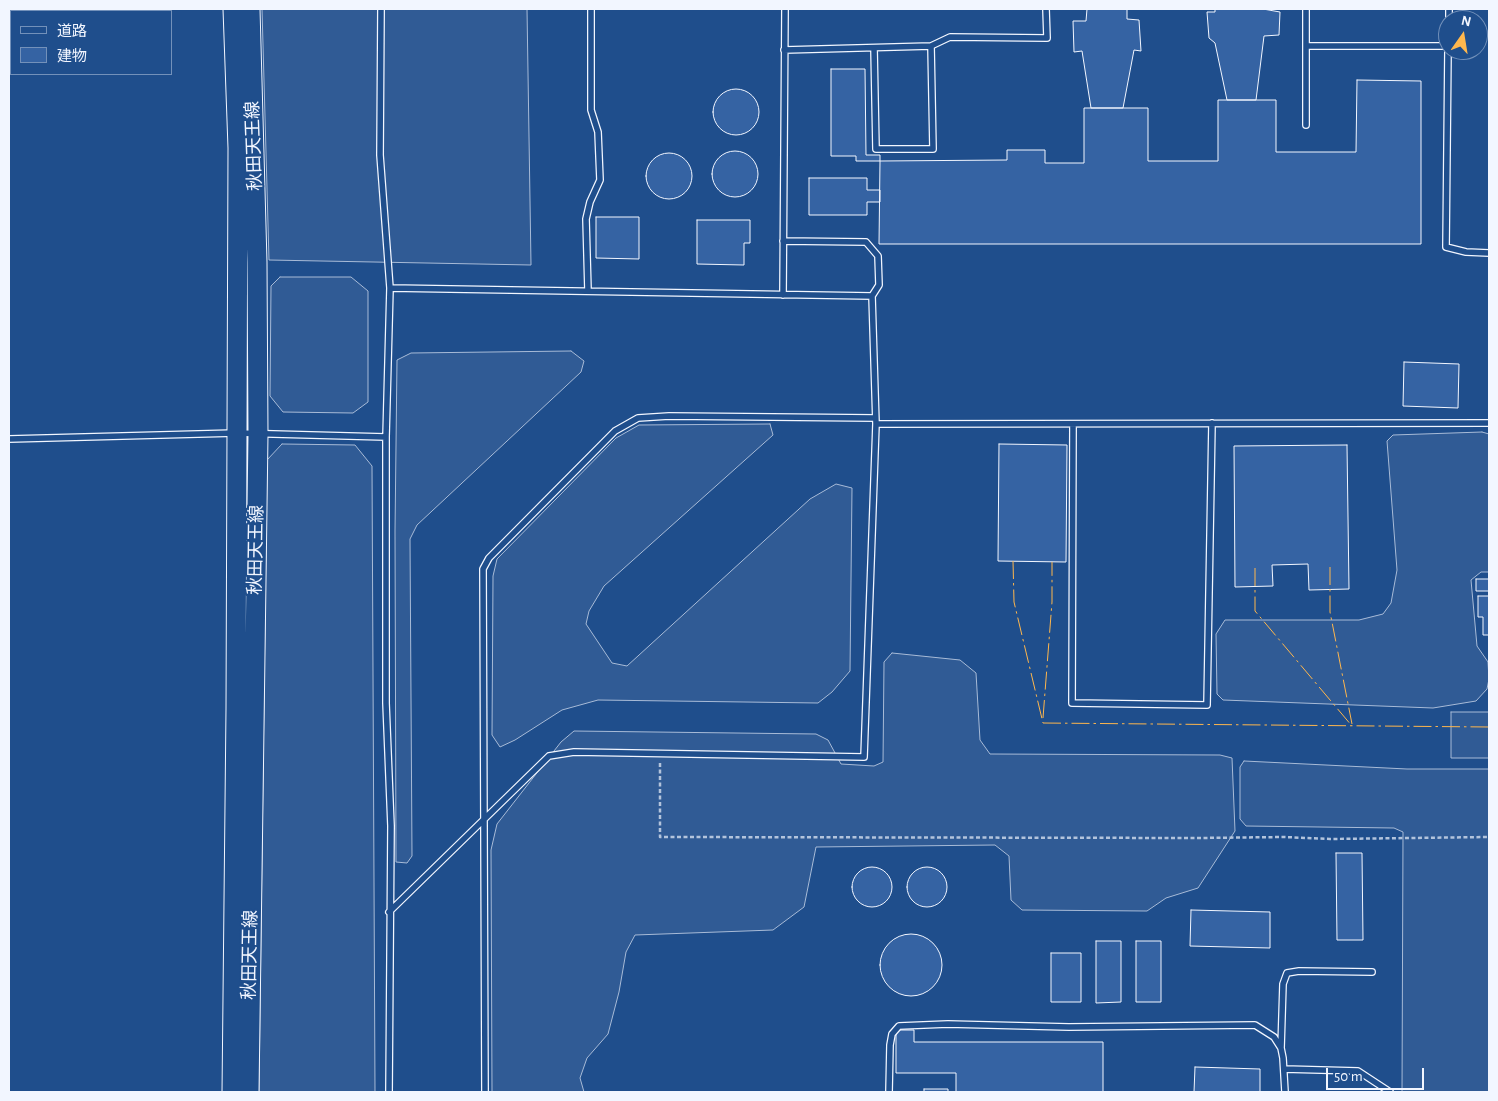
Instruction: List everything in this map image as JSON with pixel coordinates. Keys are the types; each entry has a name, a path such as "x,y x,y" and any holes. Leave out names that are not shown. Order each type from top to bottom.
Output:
{"main road":[{"name":"秋田天王線","path":"232,1092 236,708 238,148 233,9"},
{"name":"秋田天王線","path":"249,1092 258,434 257,262 250,9"}],"lane":[{"path":"381,9 380,155 390,288 386,437 386,703 391,826 389,1092"},
{"path":"588,291 586,219 590,202 600,180 598,132 591,110 591,9"},
{"path":"783,295 785,9"},
{"path":"784,50 932,46 950,37 1046,38 1046,9"},
{"path":"1306,9 1306,125"},
{"path":"874,48 876,149 933,149 932,46"},
{"path":"1306,46 1438,46"},
{"path":"1448,60 1446,248 1466,252 1489,253"},
{"path":"389,912 549,756 574,752 864,757 876,421 872,296 879,285 878,256 866,242 783,242"},
{"path":"390,288 872,296"},
{"path":"484,1092 483,569 489,558 615,431 638,418 669,416 1072,424 1489,423"},
{"path":"1072,424 1072,703 1207,705 1212,423"},
{"path":"9,439 236,434 386,437"},
{"path":"1285,1092 1281,1048 1283,984 1287,973 1299,970 1372,972"},
{"path":"889,1092 890,1045 892,1034 898,1026 948,1024 1068,1027 1255,1025 1274,1037 1281,1048"},
{"path":"1284,1069 1358,1071 1390,1092"}],"path":[{"path":"660,753 660,837 1284,837 1330,839 1489,837"}],"shaded area":[{"path":"262,9 527,9 531,265 269,260"},
{"path":"280,277 351,277 368,291 368,402 353,413 283,412 270,396 271,286"},
{"path":"571,351 584,361 581,372 417,525 410,539 412,856 407,863 396,862 395,531 397,360 411,353"},
{"path":"770,424 773,435 604,586 589,611 586,624 612,663 627,666 810,499 836,484 852,488 850,671 832,692 818,703 598,700 562,710 515,740 500,747 492,735 493,576 497,559 616,438 639,425"},
{"path":"1482,432 1489,434 1489,572 1481,572 1471,580 1477,646 1488,662 1489,679 1487,689 1476,701 1433,708 1223,700 1217,694 1216,634 1225,620 1359,620 1383,614 1391,603 1397,570 1387,441 1393,435"},
{"path":"282,444 355,445 372,466 375,1092 259,1092 267,460"},
{"path":"892,653 960,660 976,673 980,740 990,754 1220,755 1232,758 1235,831 1198,888 1166,898 1147,911 1022,910 1011,900 1009,856 995,845 816,847 804,907 773,930 635,935 626,952 619,992 608,1034 587,1058 580,1078 584,1092 492,1092 491,850 497,824 561,742 574,731 816,734 828,740 841,764 874,766 883,762 884,662"},
{"path":"1451,712 1489,712 1489,758 1451,758"},
{"path":"1244,761 1407,769 1489,769 1489,1092 1402,1092 1403,832 1394,828 1246,826 1240,819 1240,767"}],"building":[{"path":"1087,9 1127,9 1127,19 1139,20 1141,51 1134,50 1123,108 1091,108 1082,51 1074,52 1073,21 1086,21"},
{"path":"1215,9 1263,9 1280,12 1279,35 1264,36 1256,100 1227,100 1215,43 1209,38 1207,12 1215,12"},
{"path":"831,69 865,69 866,155 880,155 880,161 856,161 856,156 831,156"},
{"path":"1357,80 1421,81 1421,244 879,244 880,161 1007,160 1007,150 1045,150 1045,163 1084,163 1084,108 1148,108 1148,161 1218,161 1218,100 1276,100 1276,152 1356,152"},
{"path":"741,89 753,95 758,103 758,121 753,129 745,134 731,135 719,129 714,121 713,107 719,95 727,90"},
{"path":"740,151 752,157 757,165 757,183 752,191 744,196 730,197 718,191 713,183 712,169 718,157 726,152"},
{"path":"674,153 686,159 691,167 691,185 686,193 678,198 664,199 652,193 647,185 646,171 652,159 660,154"},
{"path":"809,178 867,178 867,190 880,190 880,202 867,202 867,215 809,215"},
{"path":"596,217 639,217 639,259 596,258"},
{"path":"697,220 750,220 750,243 744,243 744,265 697,264"},
{"path":"1404,362 1459,364 1458,408 1403,406"},
{"path":"999,444 1067,445 1066,562 998,561"},
{"path":"1347,445 1349,589 1309,590 1308,564 1272,565 1273,586 1235,587 1234,446"},
{"path":"1476,579 1489,579 1489,591 1476,591"},
{"path":"1478,596 1489,596 1489,635 1483,635 1483,617 1478,617"},
{"path":"1336,853 1362,853 1363,940 1337,940"},
{"path":"876,867 883,870 889,876 892,887 891,895 883,904 876,907 868,907 861,904 853,895 852,883 855,876 864,868"},
{"path":"931,867 938,870 944,876 947,887 946,895 938,904 931,907 923,907 916,904 908,895 907,883 910,876 919,868"},
{"path":"1191,910 1270,912 1270,948 1190,946"},
{"path":"905,934 917,934 933,943 940,953 942,965 940,977 933,987 917,996 905,996 894,991 885,982 880,971 880,959 885,948 894,939"},
{"path":"1096,941 1121,941 1121,1002 1096,1003"},
{"path":"1136,941 1161,941 1161,1002 1136,1002"},
{"path":"1051,953 1081,953 1081,1002 1051,1002"},
{"path":"896,1030 914,1030 914,1042 1103,1042 1103,1092 956,1092 956,1073 896,1073"},
{"path":"1195,1067 1260,1069 1260,1092 1194,1092"},
{"path":"924,1089 948,1089 948,1092 924,1092"}],"power":[{"path":"1013,561 1014,602 1043,723"},
{"path":"1043,718 1052,602 1052,562"},
{"path":"1330,567 1330,612 1352,724"},
{"path":"1255,568 1255,611 1352,726"},
{"path":"1043,723 1489,727"}]}
